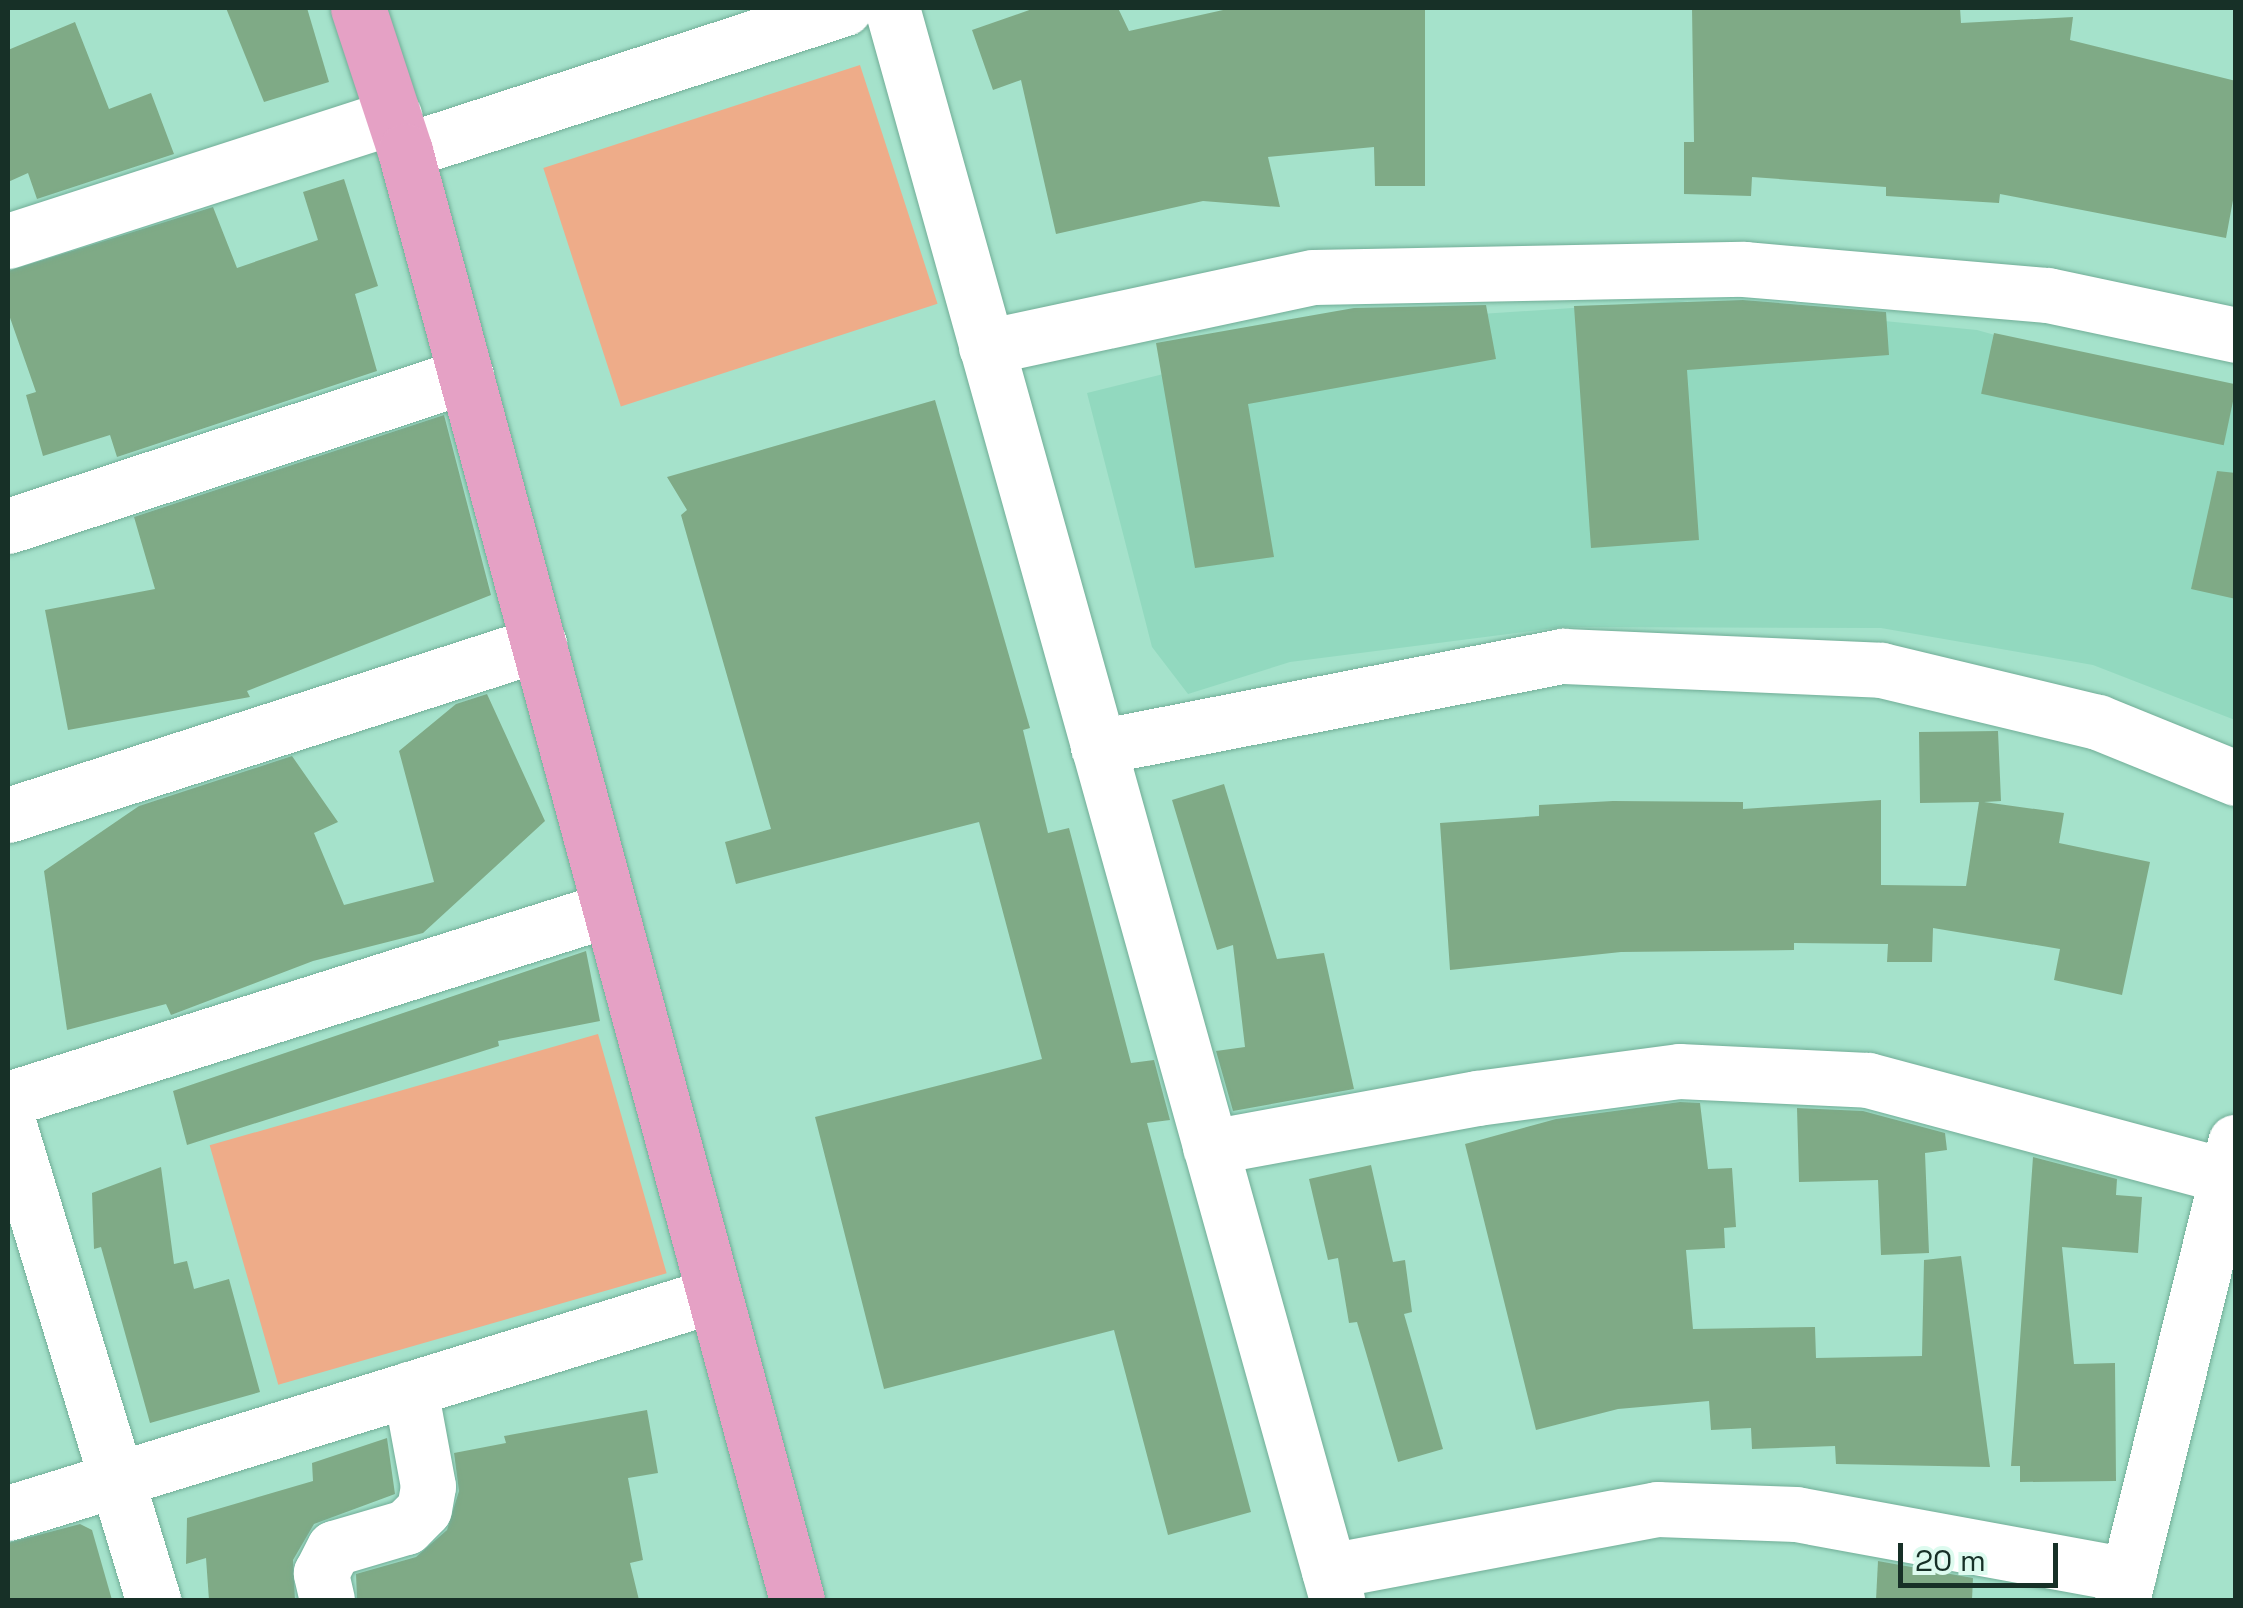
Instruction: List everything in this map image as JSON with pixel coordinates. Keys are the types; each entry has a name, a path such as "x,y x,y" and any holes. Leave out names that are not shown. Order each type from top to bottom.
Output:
{"main road":[{"path":"358,8 400,134 796,1600"}],"street":[{"path":"8,241 844,8"},
{"path":"892,8 986,347 1210,1148 1333,1586 1657,1510 1796,1514 2125,1588 2231,1157 1868,1080 1679,1071 1477,1098 1210,1148"},
{"path":"986,347 1313,277 1744,269 2048,295 2236,335"},
{"path":"8,526 466,375"},
{"path":"8,815 539,644"},
{"path":"1098,747 1563,656 1882,670 2098,722 2236,778"},
{"path":"8,1100 610,910"},
{"path":"8,1122 153,1600"},
{"path":"8,1513 714,1295"},
{"path":"327,1600 322,1573 334,1548 406,1527 424,1509 428,1486 410,1389"}],"shaded area":[{"path":"860,65 938,304 621,407 543,168"},
{"path":"1677,301 1977,330 2235,402 2235,720 2093,665 1881,628 1562,627 1290,662 1188,694 1152,647 1087,393 1376,321"},
{"path":"598,1034 667,1273 278,1385 210,1145"}],"building":[{"path":"226,8 307,8 329,82 264,102"},
{"path":"1035,8 1118,8 1129,31 1232,8 1425,8 1425,186 1375,186 1374,147 1268,157 1280,207 1203,201 1056,234 1021,80 993,90 972,30"},
{"path":"1692,8 1960,8 1961,23 2073,17 2070,40 2236,81 2236,184 2226,238 2000,194 1999,203 1886,196 1886,187 1752,177 1751,196 1684,194 1684,142 1694,142"},
{"path":"75,22 109,109 151,93 174,154 37,199 28,173 8,182 8,50"},
{"path":"344,179 378,286 355,294 377,371 117,457 110,435 43,456 26,395 36,392 8,312 8,271 213,207 237,268 318,240 303,192"},
{"path":"1743,300 1886,312 1889,355 1687,370 1699,540 1591,548 1574,306"},
{"path":"1486,305 1496,359 1248,404 1274,557 1195,568 1156,343 1354,308"},
{"path":"1994,333 2236,384 2224,445 1981,394"},
{"path":"935,400 1030,728 1023,730 1048,833 1069,828 1131,1063 1154,1060 1170,1120 1147,1123 1251,1512 1168,1535 1114,1330 884,1389 815,1117 1042,1059 979,822 736,884 725,842 771,829 681,515 687,510 667,477"},
{"path":"444,415 491,595 247,691 250,697 68,730 45,610 155,589 134,517"},
{"path":"2217,471 2236,473 2236,599 2191,589"},
{"path":"487,694 545,821 423,933 313,961 171,1015 166,1004 67,1030 44,871 139,806 292,756 338,822 314,833 344,905 434,882 399,751 456,704"},
{"path":"1998,731 2001,801 1984,802 2064,813 2059,843 2150,862 2122,995 2054,980 2060,949 1933,928 1932,962 1887,962 1888,944 1794,943 1794,950 1621,952 1450,970 1440,823 1539,816 1539,805 1613,801 1743,802 1743,809 1881,800 1881,885 1966,886 1979,802 1920,803 1919,732"},
{"path":"1224,784 1277,959 1324,953 1354,1089 1233,1111 1216,1051 1245,1047 1233,945 1217,950 1172,800"},
{"path":"586,951 600,1021 498,1041 499,1046 187,1145 173,1091"},
{"path":"1680,1102 1700,1103 1708,1169 1732,1168 1736,1227 1724,1228 1725,1248 1686,1250 1693,1329 1815,1327 1816,1358 1922,1356 1924,1260 1961,1256 1990,1467 1836,1464 1835,1446 1752,1449 1751,1428 1711,1430 1709,1401 1618,1409 1536,1430 1465,1144 1556,1119"},
{"path":"1797,1108 1863,1111 1945,1133 1947,1150 1925,1153 1929,1253 1881,1255 1878,1180 1799,1182"},
{"path":"2033,1157 2117,1179 2116,1195 2142,1197 2138,1253 2062,1247 2074,1364 2115,1363 2116,1481 2020,1482 2020,1466 2011,1466"},
{"path":"1371,1165 1393,1262 1405,1260 1412,1312 1404,1314 1443,1449 1398,1462 1357,1322 1349,1323 1338,1258 1328,1260 1309,1179"},
{"path":"161,1167 174,1264 187,1261 194,1289 229,1279 260,1392 150,1423 101,1247 94,1249 92,1193"},
{"path":"647,1410 658,1473 628,1478 643,1560 630,1563 639,1600 357,1600 356,1574 416,1557 447,1530 459,1491 454,1453 506,1443 504,1436"},
{"path":"387,1438 395,1494 314,1524 293,1560 295,1600 209,1600 206,1558 186,1564 187,1518 313,1481 312,1463"},
{"path":"80,1524 92,1530 112,1600 8,1600 8,1543"},
{"path":"1878,1561 1973,1578 1972,1600 1876,1600"}]}
